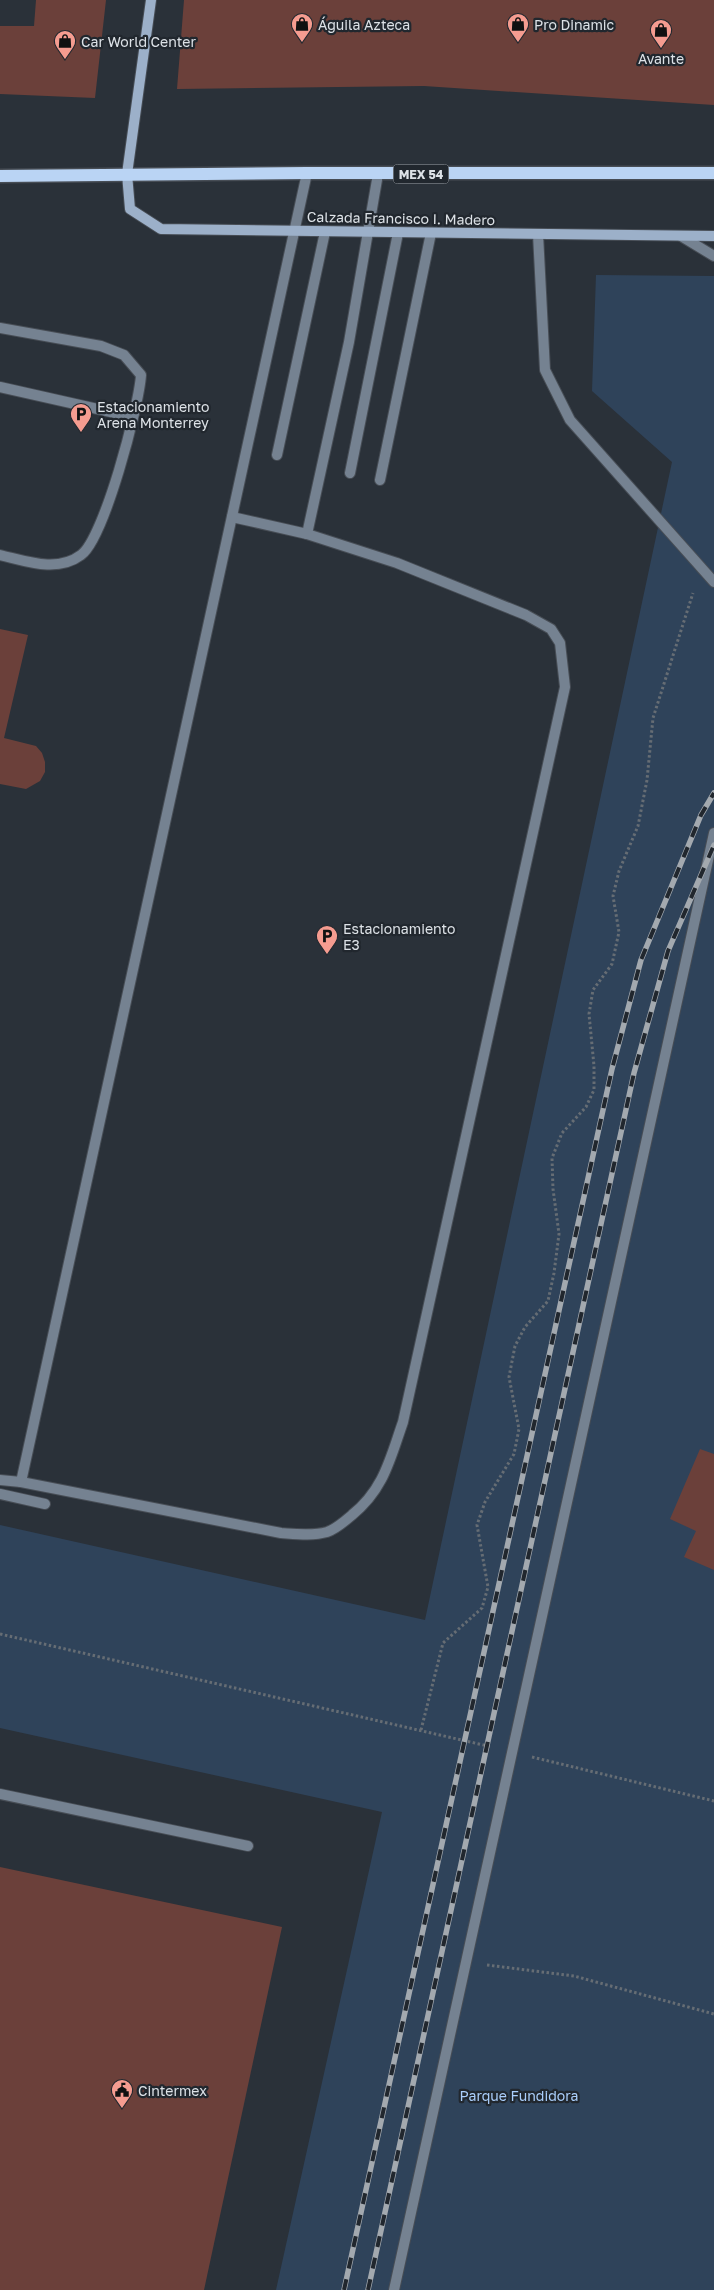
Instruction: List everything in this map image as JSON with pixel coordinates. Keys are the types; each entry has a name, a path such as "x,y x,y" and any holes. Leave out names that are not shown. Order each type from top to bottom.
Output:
{"main road":[{"name":"MEX 54","path":"0,176 307,173 714,174"}],"street":[{"path":"127,174 151,0"},
{"path":"21,1482 307,173"},
{"name":"Calzada Francisco I. Madero","path":"127,174 130,209 160,229 714,236"},
{"path":"307,534 349,342 378,174"},
{"path":"277,455 325,232"},
{"path":"350,473 398,232"},
{"path":"380,480 431,233"},
{"path":"538,234 544,370 570,420 714,582"},
{"path":"681,236 714,256"},
{"path":"0,328 101,346 124,355 141,375 140,392 112,490 92,543 81,555 66,562 49,566 0,555"},
{"path":"0,388 133,417"},
{"path":"0,1480 21,1482 281,1533 306,1534 327,1532 369,1501 383,1478 403,1422 565,687 560,643 551,629 526,615 397,563 307,534 232,517"},
{"path":"394,2290 714,833"},
{"path":"0,1494 45,1504"},
{"path":"0,1794 248,1846"}],"path":[{"path":"421,1730 443,1642 482,1608 488,1587 478,1525 485,1502 514,1454 519,1428 509,1377 515,1346 525,1327 548,1301 554,1273 558,1234 552,1158 562,1133 586,1107 594,1090 594,1066 589,1014 594,990 612,964 619,932 613,896 619,871 638,826 647,780 653,718 701,569"},
{"path":"0,1634 421,1730 714,1800"},
{"path":"466,1963 574,1976 714,2014"}],"green space":[{"name":"Parque Fundidora","path":"596,275 714,276 714,2290 276,2290 382,1812 0,1728 0,1525 425,1620 672,462 592,391"}],"building":[{"name":"Car World Center","path":"36,0 106,0 95,98 0,94 0,26 34,26"},
{"path":"184,0 714,0 714,105 424,86 177,89"},
{"path":"0,629 28,635 4,738 36,746 42,753 45,762 45,772 40,781 26,789 0,784"},
{"path":"700,1449 714,1454 714,1570 684,1557 696,1531 670,1519"},
{"name":"Cintermex","path":"0,1867 282,1927 204,2290 0,2290"}],"railway":[{"path":"344,2290 612,1069 641,960 701,815 714,793"},
{"path":"368,2290 634,1073 668,951 714,845"}],"place":[{"name":"Águila Azteca","path":"302,43"},
{"name":"Pro Dinamic","path":"518,43"},
{"name":"Avante","path":"661,49"},
{"name":"Car World Center","path":"65,60"},
{"name":"Estacionamiento Arena Monterrey","path":"81,433"},
{"name":"Estacionamiento E3","path":"327,955"},
{"name":"Cintermex","path":"122,2109"}]}
